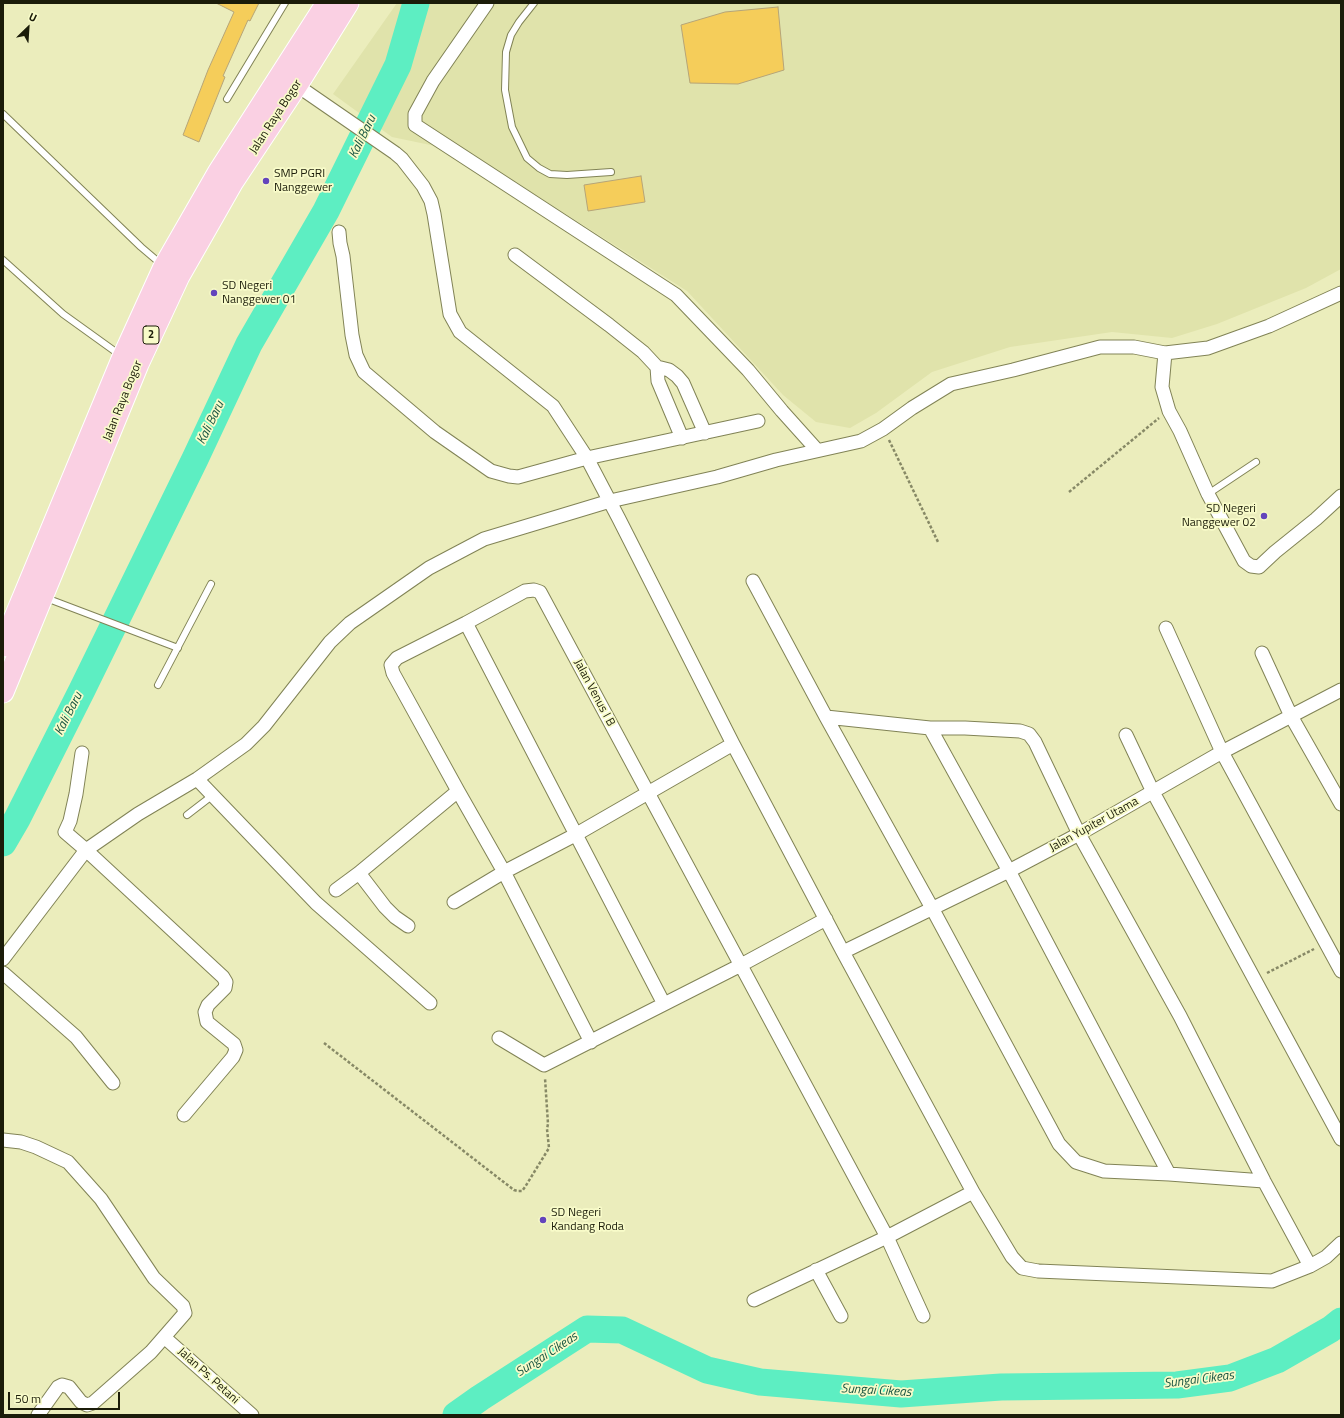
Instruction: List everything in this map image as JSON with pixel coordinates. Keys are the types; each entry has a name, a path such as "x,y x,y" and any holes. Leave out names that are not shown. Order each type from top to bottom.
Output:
{"highway":[{"name":"Jalan Raya Bogor","path":"289,79 327,3"},
{"name":"Jalan Raya Bogor","path":"3,692 34,594 123,357 172,271 218,174 348,3"},
{"name":"Jalan Raya Bogor","path":"3,646 34,594 138,364 172,271"}],"street":[{"path":"487,3 433,81 415,114 415,125 676,295 748,370 817,450"},
{"path":"289,79 396,153 423,186 431,201 434,214 450,314 460,332 553,406 587,458 733,744 843,952 973,1192 1012,1258 1022,1268 1038,1271 1272,1281 1310,1266 1326,1256 1341,1243"},
{"path":"339,232 352,335 356,355 364,372 435,432 491,471 518,477 587,458 758,421"},
{"path":"515,255 643,352 657,367 669,370 678,376 683,383 705,433"},
{"path":"3,959 86,850 138,814 197,779 246,744 264,726 330,642 350,623 429,568 484,538 610,501 717,477 817,450 862,441 883,429 912,408 951,384 1013,370 1100,347 1134,347 1165,353 1208,348 1269,326 1341,293"},
{"path":"1165,353 1162,387 1169,410 1208,494 1244,561 1251,566 1259,567 1275,552 1316,520 1341,496"},
{"path":"657,367 658,380 682,438"},
{"path":"753,581 1059,1144 1076,1162 1104,1171 1264,1181"},
{"name":"Jalan Venus I B","path":"466,623 525,591 534,590 540,592 887,1237 924,1316"},
{"path":"591,1042 504,872 393,672 392,665 397,658 466,623 664,1004"},
{"path":"1166,628 1222,752 1341,971"},
{"path":"1262,653 1292,716 1341,804"},
{"name":"Jalan Yupiter Utama","path":"843,952 1009,871 1079,834 1222,752 1341,690"},
{"path":"826,717 930,728 1012,730 1029,734 1035,742 1079,834 1180,1016 1264,1181 1310,1266"},
{"path":"930,728 1009,871 1169,1174"},
{"path":"1126,735 1153,792 1341,1139"},
{"path":"454,902 504,872 575,835 648,794 733,744"},
{"path":"82,753 76,794 70,821 65,831 66,834 86,850 223,977 226,982 225,988 208,1005 205,1012 207,1022 234,1044 236,1050 233,1057 184,1115"},
{"path":"197,779 331,918 430,1003"},
{"path":"336,890 359,873 458,791"},
{"path":"359,873 385,907 395,917 408,926"},
{"path":"499,1038 544,1066 741,965 826,919"},
{"path":"3,973 76,1037 113,1083"},
{"path":"3,1140 21,1142 36,1147 68,1162 97,1194 154,1278 183,1306 185,1313 151,1352 93,1403 86,1405 81,1402 69,1387 62,1385 58,1387 38,1415"},
{"path":"754,1300 887,1237 973,1192"},
{"path":"816,1270 841,1316"},
{"name":"Jalan Ps. Petani","path":"164,1337 252,1415"}],"lane":[{"path":"228,99 285,3"},
{"path":"534,3 511,35 506,52 505,90 512,127 527,158 539,168 550,174 567,175 611,172"},
{"path":"3,114 141,247 172,271"},
{"path":"3,260 63,314 123,357"},
{"path":"1208,494 1256,462"},
{"path":"158,685 211,584"},
{"path":"34,594 178,648"},
{"path":"187,815 213,796"}],"path":[{"path":"1069,492 1169,410"},
{"path":"883,429 938,542"},
{"path":"1254,977 1269,973 1325,944"},
{"path":"324,1043 518,1192 522,1191 525,1187 549,1148 544,1066"}],"shaded area":[{"path":"397,3 1341,3 1341,269 1306,288 1217,324 1172,338 1112,332 1010,347 932,372 876,413 850,428 816,422 783,395 687,291 490,166 440,147 392,137 333,94"}],"building":[{"path":"216,3 259,3 250,21 248,20 223,76 225,77 199,142 183,135 208,70 234,12"},
{"path":"778,7 784,70 738,84 690,83 681,25 725,12"},
{"path":"641,176 645,202 588,211 584,185"}],"waterway":[{"name":"Kali Baru","path":"3,843 17,819 82,690 195,459 249,344 326,211 398,65 416,3"},
{"name":"Sungai Cikeas","path":"456,1415 587,1329 622,1330 707,1370 760,1382 901,1394 1001,1387 1177,1385 1230,1378 1277,1360 1331,1329 1341,1321"}],"place":[{"name":"SMP PGRI Nanggewer","path":"266,181"},
{"name":"SD Negeri Nanggewer 01","path":"214,293"},
{"name":"SD Negeri Nanggewer 02","path":"1264,516"},
{"name":"SD Negeri Kandang Roda","path":"543,1220"}]}
